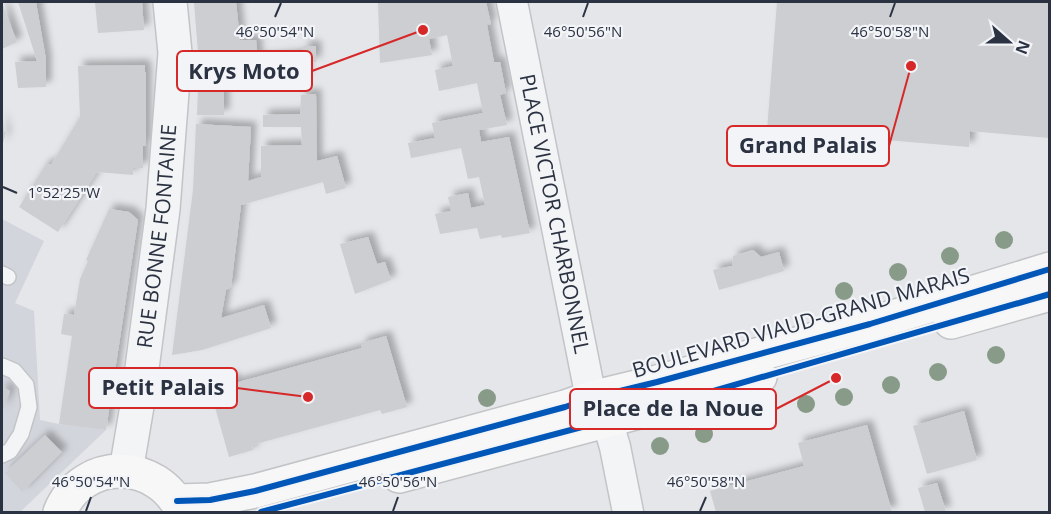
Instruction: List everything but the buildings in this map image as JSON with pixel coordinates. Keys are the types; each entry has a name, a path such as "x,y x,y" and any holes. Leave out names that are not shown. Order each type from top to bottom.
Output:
{"main road":[{"name":"BOULEVARD VIAUD-GRAND MARAIS","path":"261,513 599,409 680,376 870,324 1050,268"},
{"name":"BOULEVARD VIAUD-GRAND MARAIS","path":"179,507 255,490 554,410 599,409 687,398 1050,294"},
{"path":"60,513 64,503 76,489 91,478 108,472 126,471 146,476 163,486 179,507"}],"street":[{"name":"RUE BONNE FONTAINE","path":"126,471 141,380 163,209 175,53 170,2"},
{"name":"PLACE VICTOR CHARBONNEL","path":"512,2 599,409 615,447 628,513"}],"lane":[{"path":"2,366 14,371 26,385 29,407 21,434 10,451 2,455"}],"shaded area":[{"path":"2,219 44,241 15,303 34,311 40,420 106,430 20,512 2,512"}],"cycle path":[{"path":"177,501 210,500 255,491 870,324 1050,269"},
{"path":"261,512 665,405 1050,294"}],"place":[{"name":"Krys Moto","path":"423,30"},
{"name":"Grand Palais","path":"911,66"},
{"name":"Place de la Noue","path":"836,378"},
{"name":"Petit Palais","path":"308,397"}]}
